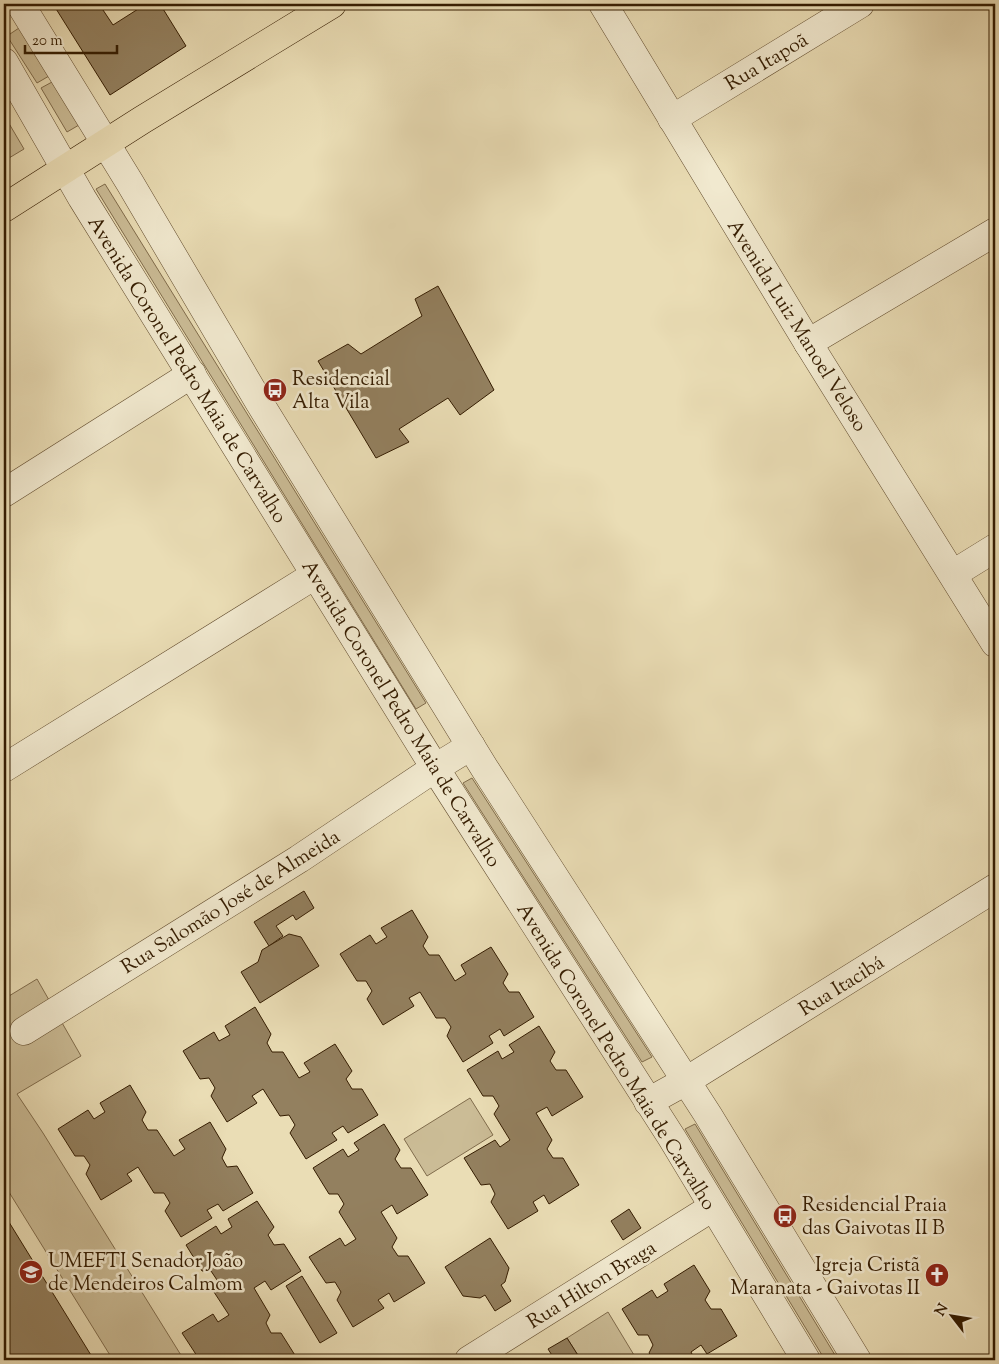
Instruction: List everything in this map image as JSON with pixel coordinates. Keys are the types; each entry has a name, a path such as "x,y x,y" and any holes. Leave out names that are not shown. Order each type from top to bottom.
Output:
{"main road":[{"path":"4,208 332,4"}],"street":[{"name":"Avenida Luiz Manoel Veloso","path":"603,4 808,343 995,643"},
{"name":"Rua Itapoã","path":"672,119 860,4"},
{"name":"Avenida Coronel Pedro Maia de Carvalho","path":"15,10 106,143 259,402 471,746 686,1081 857,1360"},
{"name":"Avenida Coronel Pedro Maia de Carvalho","path":"4,62 66,169 434,768 714,1207 806,1360"},
{"path":"808,343 995,232"},
{"path":"4,493 192,374"},
{"path":"953,574 995,548"},
{"path":"4,768 315,575"},
{"name":"Rua Salomão José de Almeida","path":"24,1031 299,859 434,768 471,746"},
{"name":"Rua Itacibá","path":"648,1102 686,1081 995,888"},
{"name":"Rua Hilton Braga","path":"468,1360 714,1207"}],"shaded area":[{"path":"19,28 49,76 37,83 7,36"},
{"path":"52,82 79,125 67,132 41,88"},
{"path":"4,115 24,149 4,161"},
{"path":"105,184 426,703 416,709 96,189"},
{"path":"472,778 652,1057 642,1062 463,783"},
{"path":"37,979 81,1056 17,1094 184,1360 113,1360 4,1184 4,999"},
{"path":"470,1098 493,1135 427,1176 404,1139"},
{"path":"695,1124 838,1360 825,1360 685,1129"},
{"path":"608,1312 637,1360 581,1360 567,1338"}],"building":[{"path":"53,4 99,4 113,25 146,4 160,4 186,46 110,95"},
{"path":"438,286 494,390 460,415 448,398 399,429 409,442 376,458 318,361 348,344 361,354 422,316 415,299"},
{"path":"304,891 314,908 296,920 293,915 276,926 283,936 269,946 254,922"},
{"path":"412,910 428,937 423,946 429,955 439,955 455,981 466,974 461,965 491,947 508,974 503,983 509,992 519,992 534,1017 504,1036 500,1029 489,1036 493,1043 463,1062 447,1036 451,1027 445,1018 436,1018 420,992 409,998 414,1006 383,1025 367,999 372,991 366,981 357,981 340,954 370,935 376,944 387,937 381,928"},
{"path":"289,934 301,937 319,966 260,1003 241,972 258,962 262,950"},
{"path":"255,1007 271,1034 267,1043 272,1052 283,1052 299,1078 310,1072 304,1063 335,1044 352,1071 346,1079 352,1089 362,1089 378,1115 348,1133 343,1126 332,1133 337,1140 306,1159 290,1133 295,1125 289,1115 280,1116 263,1089 252,1096 257,1103 227,1122 211,1096 215,1088 209,1078 200,1079 183,1051 214,1032 219,1041 230,1035 225,1026"},
{"path":"539,1026 555,1052 550,1061 556,1070 566,1070 583,1097 552,1116 547,1107 536,1113 552,1140 547,1149 553,1158 563,1158 579,1185 549,1204 544,1195 533,1202 538,1211 508,1229 491,1202 495,1194 490,1184 481,1185 464,1158 495,1140 500,1147 510,1140 494,1114 499,1106 493,1096 483,1096 467,1070 498,1051 502,1059 514,1052 509,1045"},
{"path":"130,1085 146,1112 142,1120 148,1130 157,1130 174,1156 185,1149 179,1140 210,1122 226,1149 222,1158 227,1167 237,1166 253,1193 223,1211 218,1204 207,1210 212,1218 181,1237 165,1211 170,1203 164,1193 154,1193 138,1167 127,1174 132,1181 101,1200 86,1174 90,1165 84,1156 75,1156 58,1129 88,1110 94,1119 105,1112 100,1103"},
{"path":"384,1124 400,1150 395,1159 401,1168 411,1168 428,1195 397,1214 392,1205 381,1212 397,1238 392,1247 398,1256 408,1256 425,1283 394,1302 389,1293 378,1300 384,1308 353,1327 337,1300 341,1292 335,1282 326,1283 309,1257 340,1238 345,1246 356,1239 339,1212 344,1204 338,1194 329,1194 313,1168 343,1149 348,1157 359,1150 354,1143"},
{"path":"257,1201 274,1227 268,1235 274,1245 284,1244 301,1271 271,1290 265,1281 254,1288 270,1315 266,1323 271,1333 281,1333 298,1360 199,1359 182,1333 213,1314 218,1322 229,1315 212,1289 217,1280 211,1271 202,1271 186,1245 216,1226 221,1234 232,1227 228,1219"},
{"path":"629,1209 641,1228 623,1240 611,1221"},
{"name":"UMEFTI Senador João de Mendeiros Calmom","path":"4,1214 94,1360 4,1360"},
{"path":"490,1238 509,1268 505,1282 501,1285 511,1301 495,1311 485,1295 480,1298 463,1296 445,1267"},
{"path":"694,1265 710,1291 705,1300 711,1309 721,1309 737,1336 707,1354 701,1345 691,1352 695,1360 654,1360 649,1353 653,1345 648,1335 638,1335 622,1309 652,1290 657,1298 668,1291 664,1284"},
{"path":"302,1276 337,1333 320,1343 286,1286"},
{"path":"567,1338 581,1360 555,1360 548,1349"}],"place":[{"name":"Residencial Alta Vila","path":"275,390"},
{"name":"Residencial Praia das Gaivotas II B","path":"785,1216"},
{"name":"UMEFTI Senador João de Mendeiros Calmom","path":"31,1272"},
{"name":"Igreja Cristã Maranata - Gaivotas II","path":"937,1275"}]}
